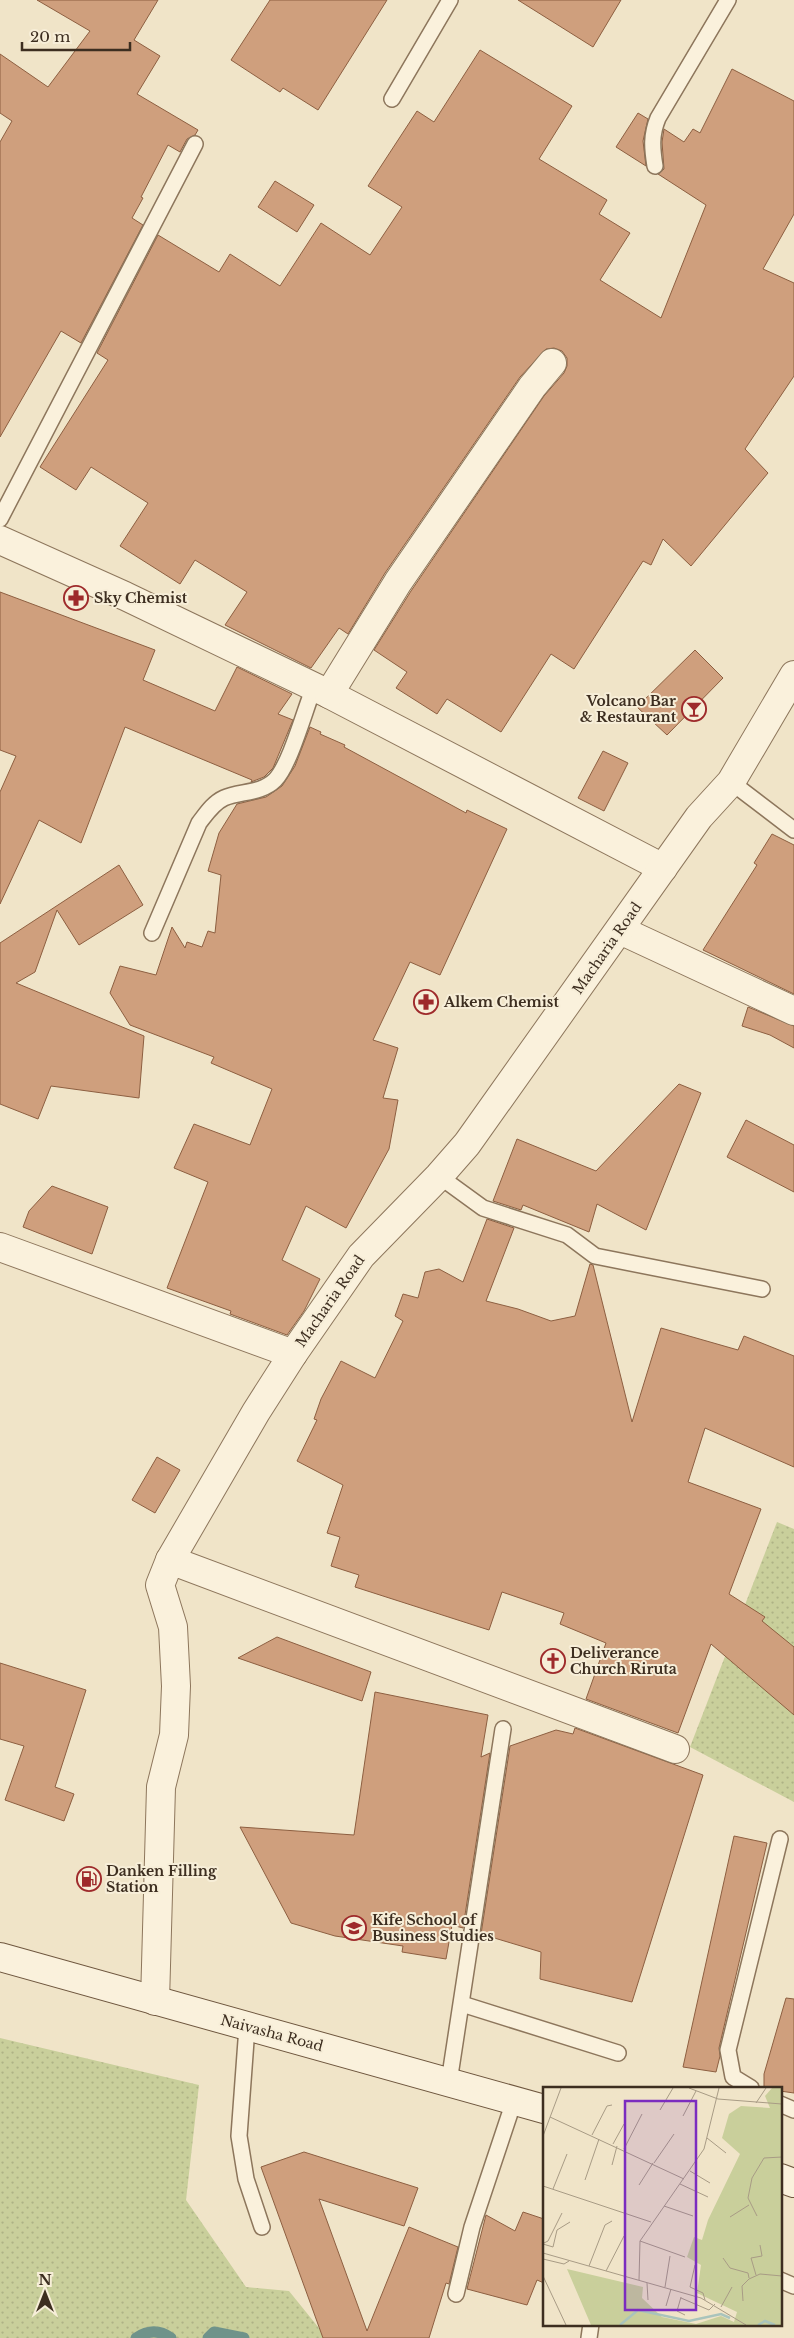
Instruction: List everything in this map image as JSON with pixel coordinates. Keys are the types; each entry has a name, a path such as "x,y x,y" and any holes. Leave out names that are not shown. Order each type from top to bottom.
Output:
{"street":[{"path":"321,691 532,388 552,363"},
{"path":"0,540 125,596 321,691 663,868"},
{"name":"Macharia Road","path":"155,2001 161,1787 174,1734 176,1686 173,1628 160,1585 170,1560 207,1494 293,1354 361,1256 439,1176 467,1144 699,817 731,782 794,675"},
{"path":"620,930 794,1010"},
{"path":"0,1247 293,1354"},
{"path":"170,1560 675,1749"},
{"name":"Naivasha Road","path":"0,1957 543,2109"},
{"path":"782,2179 794,2183"}],"lane":[{"path":"392,99 450,0"},
{"path":"655,166 652,144 653,131 658,118 728,0"},
{"path":"0,519 195,144"},
{"path":"152,933 199,823 211,808 223,798 262,788 274,781 321,691"},
{"path":"731,782 794,830"},
{"path":"439,1176 483,1208 567,1236 595,1256 762,1289"},
{"path":"449,2082 503,1729"},
{"path":"749,2087 733,2078 728,2050 780,1839"},
{"path":"462,2004 618,2053"},
{"path":"247,2027 239,2136 246,2179 262,2227"},
{"path":"456,2294 472,2227 514,2100"},
{"path":"782,2105 794,2110"},
{"path":"782,2281 794,2286"}],"green space":[{"path":"777,1522 794,1529 794,1802 690,1747"},
{"path":"0,2038 199,2085 186,2200 246,2287 289,2291 327,2338 0,2338"}],"building":[{"path":"37,0 158,0 134,40 160,56 137,94 198,130 195,135 187,139 180,152 168,145 132,218 143,225 81,343 61,331 0,437 0,142 12,121 0,113 0,54 48,87 90,31"},
{"path":"270,0 387,0 318,110 283,88 280,92 231,60"},
{"path":"518,0 621,0 593,47"},
{"path":"480,50 572,106 539,159 607,200 599,214 630,233 600,280 661,318 706,205 658,174 664,169 662,142 664,129 684,142 693,129 700,133 732,69 794,101 794,214 763,269 794,283 794,376 745,449 768,473 691,566 663,539 651,565 643,561 574,669 551,654 501,732 447,699 437,714 396,688 407,672 374,650 411,591 544,396 564,373 567,366 567,358 562,351 554,348 546,349 520,377 385,573 348,634 339,628 311,668 225,625 247,592 195,560 180,584 120,546 148,503 91,467 76,490 40,467 108,360 97,353 158,235 219,272 230,254 280,286 321,223 370,255 402,207 368,186 417,111 434,122"},
{"path":"638,113 648,119 643,141 646,166 616,147"},
{"path":"275,181 314,205 297,232 258,207"},
{"path":"0,592 155,650 143,680 215,711 237,667 292,694 278,714 293,720 273,768 264,777 251,782 252,780 125,727 81,843 39,820 0,904 0,792 16,756 0,750"},
{"path":"695,650 723,678 667,735 637,707"},
{"path":"310,727 466,813 467,810 507,829 440,975 410,962 373,1040 398,1048 383,1098 398,1100 389,1149 346,1228 306,1206 282,1260 320,1279 304,1311 287,1335 230,1314 231,1311 167,1288 208,1182 174,1168 194,1124 250,1145 272,1089 211,1063 214,1057 130,1025 110,993 120,966 156,975 172,927 185,948 187,942 202,947 208,931 215,933 221,875 208,871 219,833 237,804 266,797 282,786 295,766"},
{"path":"603,751 628,763 604,811 578,798"},
{"path":"772,834 794,845 794,994 703,950 757,865 754,863"},
{"path":"119,865 143,905 79,945 57,910 35,972 16,983 144,1036 139,1098 51,1086 38,1119 0,1104 0,943"},
{"path":"748,1007 794,1026 794,1048 770,1035 742,1026"},
{"path":"679,1084 701,1093 646,1230 597,1204 589,1232 523,1205 521,1210 493,1201 517,1139 596,1171"},
{"path":"746,1120 794,1145 794,1192 727,1157"},
{"path":"52,1186 108,1207 92,1254 23,1227 29,1211"},
{"path":"487,1219 514,1228 486,1301 518,1309 551,1321 575,1316 590,1264 593,1265 632,1422 661,1328 738,1350 744,1336 794,1356 794,1467 705,1428 688,1482 761,1509 729,1594 765,1617 762,1621 794,1647 794,1715 711,1644 678,1733 586,1699 606,1643 560,1624 564,1613 502,1592 489,1630 355,1587 359,1575 331,1566 340,1537 327,1533 343,1485 297,1461 317,1420 314,1419 321,1399 341,1361 375,1378 403,1321 395,1316 403,1294 418,1298 425,1272 439,1269 463,1282"},
{"path":"157,1457 180,1470 155,1513 132,1500"},
{"path":"277,1637 371,1672 362,1701 238,1658"},
{"path":"0,1663 86,1690 55,1787 74,1794 64,1821 5,1800 24,1746 0,1739"},
{"path":"375,1692 488,1715 481,1757 490,1753 463,1928 452,1925 446,1959 402,1952 403,1946 335,1936 291,1923 240,1827 354,1835"},
{"path":"575,1728 703,1775 632,2002 540,1979 541,1952 481,1934 510,1746 556,1730 573,1734"},
{"path":"734,1836 767,1843 719,2048 720,2056 716,2072 683,2067"},
{"path":"786,1998 794,1999 794,2093 782,2091 782,2087 764,2087 764,2074"},
{"path":"304,2152 418,2188 404,2226 319,2199 367,2331 409,2227 458,2247 449,2284 446,2283 429,2338 323,2338 261,2167"},
{"path":"523,2212 543,2219 543,2283 537,2280 527,2305 467,2289 486,2215 515,2231"}],"waterway":[{"path":"136,2338 154,2332 171,2338"},
{"path":"208,2338 214,2332 244,2338"}],"place":[{"name":"Sky Chemist","path":"76,598"},
{"name":"Volcano Bar & Restaurant","path":"694,709"},
{"name":"Alkem Chemist","path":"426,1002"},
{"name":"Deliverance Church Riruta","path":"553,1661"},
{"name":"Danken Filling Station","path":"89,1879"},
{"name":"Kife School of Business Studies","path":"354,1928"}]}
